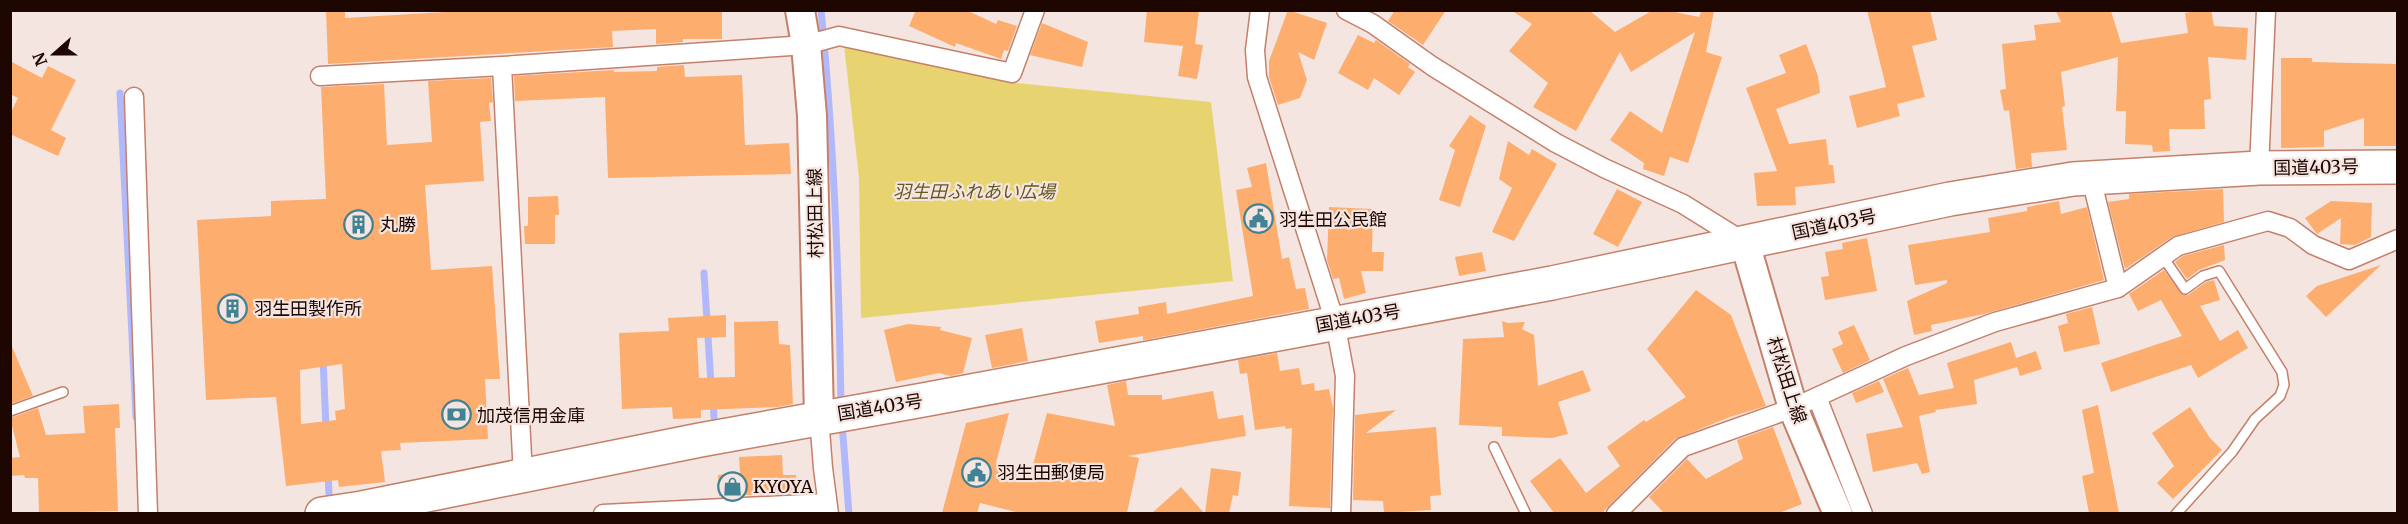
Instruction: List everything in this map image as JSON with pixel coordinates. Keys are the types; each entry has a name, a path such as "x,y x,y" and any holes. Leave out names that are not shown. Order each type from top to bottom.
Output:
{"highway":[{"name":"国道403号","path":"322,513 362,508 819,417 923,400 1552,283 1950,199 2073,179 2259,168 2397,166"}],"main road":[{"name":"村松田上線","path":"800,10 806,45 812,116 819,417"},
{"name":"村松田上線","path":"1745,243 1805,402 1838,513"}],"street":[{"path":"320,76 806,45 839,36 1012,73 1035,10"},
{"path":"1260,10 1255,50 1257,77 1335,322 1345,376 1341,513"},
{"path":"1346,10 1373,24 1432,66 1556,143 1683,204 1745,243"},
{"path":"2259,168 2265,10"},
{"path":"502,66 523,476"},
{"path":"134,97 148,513"},
{"path":"2091,178 2118,288"},
{"path":"1616,513 1683,447 1805,402 1906,356 1995,322 2118,288 2178,246 2268,221 2290,228 2313,245 2349,260 2397,239"},
{"path":"1805,402 1863,513"},
{"path":"603,513 828,508 819,417"},
{"path":"362,508 405,513"}],"lane":[{"path":"2163,257 2185,289 2203,276 2219,272 2282,372 2284,385 2280,396 2255,419 2232,452 2176,513"},
{"path":"10,411 63,392"},
{"path":"1494,447 1526,513"}],"green space":[{"name":"羽生田ふれあい広場","path":"844,45 1016,83 1211,102 1233,281 861,318 859,178"}],"building":[{"path":"326,10 345,10 345,18 479,10 722,10 722,39 683,39 683,42 656,44 656,29 612,31 613,47 328,64"},
{"path":"916,10 966,10 996,24 998,20 1017,26 1008,51 1004,50 1001,59 956,43 955,47 909,26"},
{"path":"1147,10 1199,10 1195,44 1203,45 1197,79 1178,76 1183,46 1144,42"},
{"path":"1288,10 1327,23 1314,60 1298,52 1307,80 1300,98 1278,105 1269,77 1269,61"},
{"path":"1395,10 1446,10 1423,45 1388,21"},
{"path":"1511,10 1589,10 1615,32 1653,10 1665,10 1699,17 1702,10 1714,11 1706,52 1722,57 1688,163 1670,157 1664,176 1643,169 1644,163 1610,140 1630,111 1662,133 1695,32 1631,72 1620,52 1576,131 1533,107 1548,83 1509,51 1532,24"},
{"path":"1867,10 1930,10 1937,40 1912,46 1925,97 1897,104 1900,116 1857,128 1849,96 1886,87"},
{"path":"2211,10 2214,26 2248,28 2246,60 2208,57 2211,99 2204,100 2205,129 2169,129 2170,151 2153,152 2152,145 2125,144 2126,111 2116,111 2118,57 2061,72 2067,150 2031,153 2032,167 2016,169 2009,110 2004,111 2000,90 2006,89 2002,44 2036,40 2034,25 2061,22 2056,11 2111,11 2121,43 2188,33 2185,13"},
{"path":"1042,23 1088,42 1082,67 1030,55"},
{"path":"1358,35 1374,43 1376,40 1410,64 1408,67 1415,72 1399,95 1374,78 1368,90 1338,73"},
{"path":"1806,44 1818,76 1820,93 1776,109 1789,144 1826,139 1829,165 1833,165 1835,183 1795,187 1796,205 1757,206 1754,173 1777,171 1746,88 1786,73 1779,55"},
{"path":"2281,58 2312,58 2312,62 2397,64 2397,146 2364,146 2364,118 2324,131 2324,147 2281,148"},
{"path":"10,61 42,78 48,66 76,80 51,130 66,138 58,156 10,134 10,114 18,98 10,94"},
{"path":"684,65 685,77 742,75 745,145 789,143 791,174 608,178 605,97 515,101 514,76 614,70 614,72 657,71 657,67"},
{"path":"491,78 493,102 489,103 491,121 480,122 484,181 425,185 431,270 492,266 500,379 485,379 488,439 400,443 401,450 381,451 385,482 339,487 338,480 286,486 276,397 206,400 197,220 271,216 271,201 326,199 321,87 384,84 387,145 432,142 428,81","holes":["342,364 345,409 335,411 336,420 301,424 300,370"]},
{"path":"1470,115 1486,126 1460,207 1439,200 1455,150 1449,146"},
{"path":"1508,141 1529,155 1532,149 1557,164 1514,241 1492,232 1512,188 1499,179"},
{"path":"1266,163 1282,259 1289,257 1296,289 1305,288 1309,309 1150,339 1143,340 1143,336 1099,343 1095,321 1139,314 1138,307 1166,302 1167,314 1253,296 1236,190 1252,187 1247,168"},
{"path":"1617,189 1642,202 1618,247 1593,234"},
{"path":"2223,189 2224,222 2172,237 2125,269 2108,202 2129,199 2129,194"},
{"path":"558,196 559,215 555,215 555,244 525,244 524,226 528,226 528,197"},
{"path":"2059,201 2061,214 2087,207 2104,280 1984,314 1931,325 1932,331 1914,335 1907,301 1947,283 1947,280 1915,285 1908,245 1990,232 1988,218 2027,211 2027,207"},
{"path":"2331,201 2372,203 2371,237 2355,245 2340,244 2341,218 2317,234 2305,218"},
{"path":"1329,207 1373,209 1372,252 1384,252 1383,271 1361,271 1366,293 1344,299 1339,278 1333,279 1327,260"},
{"path":"1867,238 1877,291 1825,300 1821,277 1829,276 1825,252 1843,249 1842,243"},
{"path":"2224,245 2225,260 2199,270 2187,279 2175,262 2183,256"},
{"path":"1482,252 1486,271 1459,276 1455,257"},
{"path":"2381,265 2326,317 2306,296 2317,286"},
{"path":"2164,270 2183,295 2188,295 2206,282 2214,280 2220,300 2200,306 2220,341 2238,330 2248,348 2198,378 2191,365 2111,392 2101,363 2182,336 2161,300 2138,311 2129,294"},
{"path":"1696,290 1731,315 1766,406 1730,417 1675,439 1602,513 1554,513 1530,481 1560,458 1586,493 1620,466 1607,447 1644,420 1646,422 1686,397 1647,349"},
{"path":"2092,307 2100,344 2064,352 2058,326 2068,323 2066,314"},
{"path":"726,315 726,337 697,338 699,378 735,377 734,322 778,321 779,344 790,345 793,404 778,407 701,410 701,418 673,419 672,407 622,409 619,333 669,331 668,318"},
{"path":"1502,321 1525,322 1522,329 1534,335 1538,386 1583,370 1591,391 1558,402 1568,434 1552,438 1502,436 1502,427 1459,425 1463,339 1504,337"},
{"path":"908,324 941,327 940,330 972,338 963,373 951,376 939,373 896,382 884,330"},
{"path":"1854,325 1870,360 1843,373 1832,349 1843,344 1838,332"},
{"path":"1022,328 1028,361 992,368 985,335"},
{"path":"10,342 33,396 10,404"},
{"path":"2011,342 2016,358 2036,351 2042,369 2020,376 2017,367 1974,380 1977,404 1935,410 1936,412 1919,416 1930,472 1922,474 1917,463 1873,472 1866,434 1903,427 1883,379 1908,368 1919,395 1954,388 1947,363"},
{"path":"1277,353 1280,371 1299,368 1302,385 1314,383 1315,391 1329,389 1333,408 1330,508 1289,506 1292,428 1286,429 1285,426 1255,430 1247,373 1240,374 1238,360"},
{"path":"1126,381 1128,395 1162,395 1162,400 1213,391 1218,419 1243,415 1246,436 1128,456 1139,458 1127,513 1020,513 980,503 977,513 942,513 966,423 1009,413 996,463 1031,472 1047,413 1115,426 1107,385"},
{"path":"1879,381 1884,392 1856,403 1852,393"},
{"path":"119,404 120,428 115,428 118,511 39,513 38,478 25,478 24,475 10,476 10,458 20,457 10,418 38,408 46,435 85,433 83,406"},
{"path":"2098,405 2119,513 2089,513 2082,476 2094,473 2082,410"},
{"path":"2190,407 2210,438 2222,450 2173,499 2157,483 2174,466 2152,433"},
{"path":"1396,410 1366,433 1436,427 1441,495 1430,496 1431,510 1384,513 1383,501 1353,500 1355,415"},
{"path":"1773,427 1802,504 1779,513 1664,513 1649,497 1687,459 1706,479 1743,459 1737,440"},
{"path":"782,455 783,475 796,475 797,493 719,496 718,475 740,473 739,457"},
{"path":"1211,468 1241,472 1238,496 1233,495 1229,513 1205,513"},
{"path":"1181,487 1204,513 1152,513"}],"waterway":[{"path":"821,10 835,208 841,406"},
{"path":"120,93 136,417"},
{"path":"704,273 711,384"},
{"path":"323,358 326,428"},
{"path":"713,401 714,417"},
{"path":"842,423 849,514"},
{"path":"328,472 329,494"}],"place":[{"name":"羽生田公民館","path":"1258,219"},
{"name":"丸勝","path":"359,224"},
{"name":"羽生田製作所","path":"233,308"},
{"name":"加茂信用金庫","path":"456,415"},
{"name":"羽生田郵便局","path":"976,472"},
{"name":"KYOYA","path":"732,486"}]}
